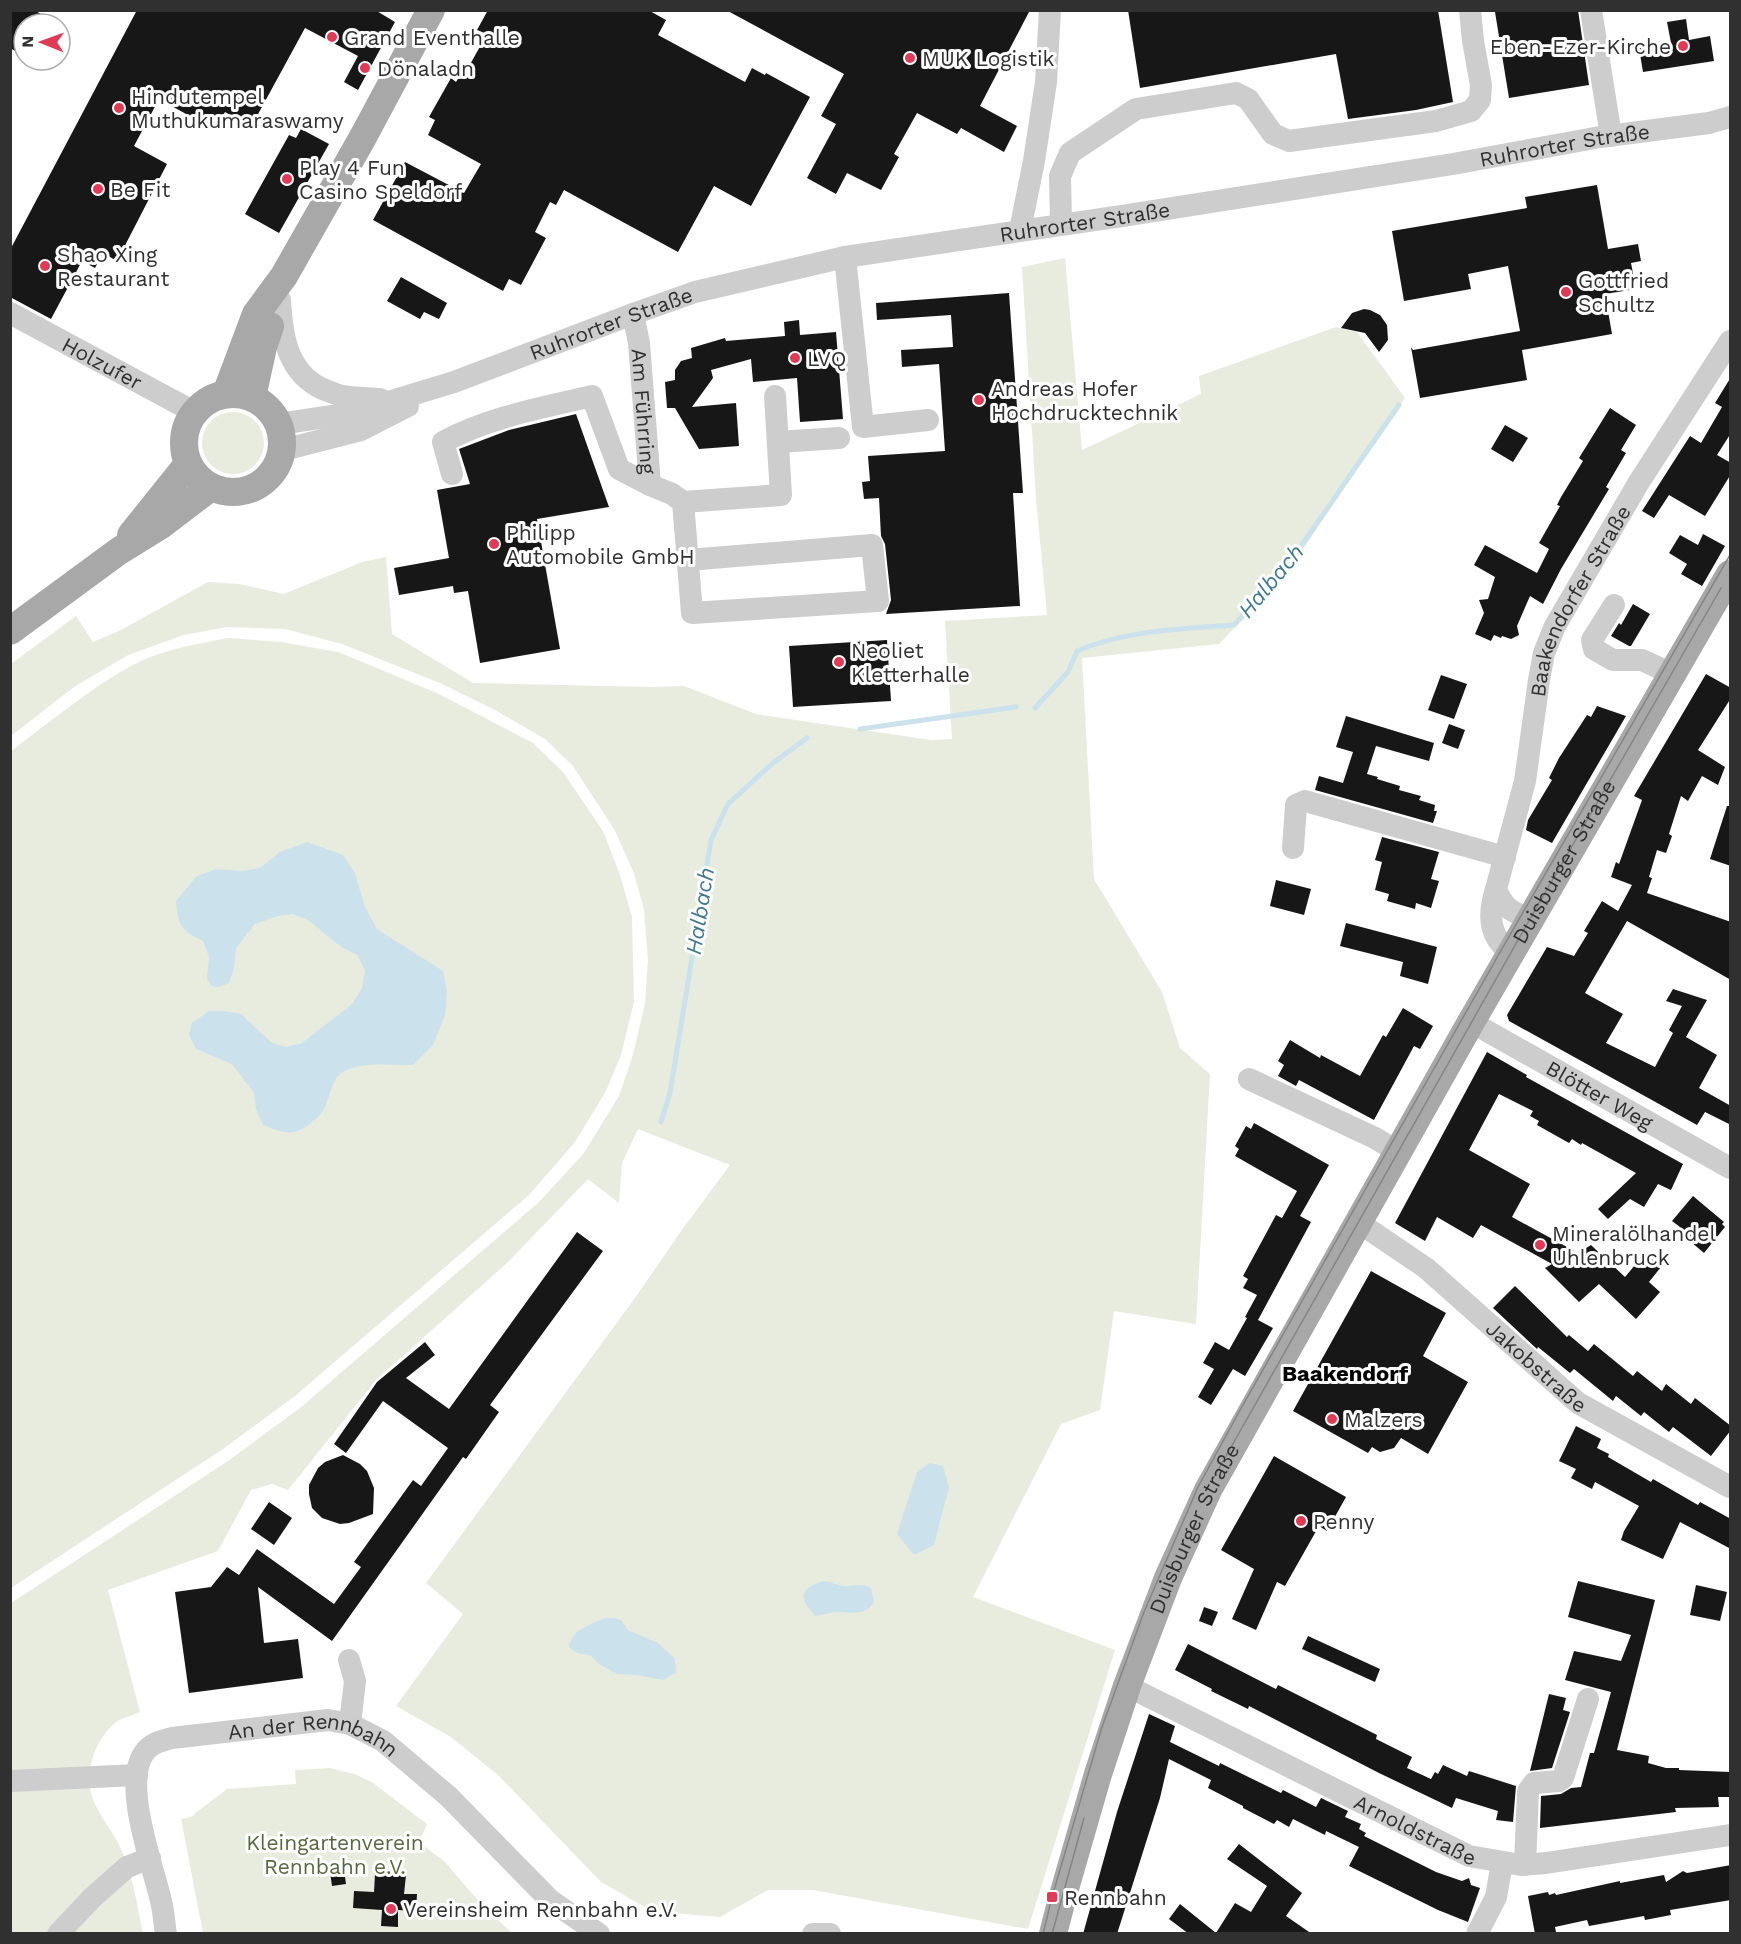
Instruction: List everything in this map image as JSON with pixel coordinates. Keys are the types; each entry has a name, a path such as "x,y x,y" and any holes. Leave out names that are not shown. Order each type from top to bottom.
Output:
{"main road":[{"path":"239,395 263,347 274,296 431,10"},
{"path":"239,395 263,403 273,412 281,437 278,465 269,478 256,487 242,492 226,492 211,487 198,477 188,464 184,450 184,437 194,412 203,404 214,397 239,395"},
{"path":"119,551 188,464"},
{"path":"10,631 211,487"},
{"name":"Duisburger Straße","path":"1053,1934 1095,1785 1127,1686 1168,1578 1208,1490 1471,1022 1731,574"}],"street":[{"path":"1040,227 1034,161 1046,82 1050,10"},
{"path":"1040,227 1070,153 1136,109 1236,93 1248,99 1273,134 1289,141 1436,121 1471,111 1480,100 1481,85 1470,10"},
{"path":"1592,10 1611,136"},
{"name":"Ruhrorter Straße","path":"281,437 391,400 454,382 695,292 845,257 1454,164 1611,136 1709,123 1731,117"},
{"path":"845,257 863,427 928,420"},
{"name":"Ruhrorter Straße","path":"274,296 286,348 293,364 303,376 318,387 341,396 391,400"},
{"name":"Holzufer","path":"10,313 194,412"},
{"name":"Am Führring","path":"633,314 639,343 650,485 678,498"},
{"name":"Baakendorfer Straße","path":"1511,953 1495,936 1491,907 1526,781 1544,653 1555,626 1639,482 1731,341"},
{"name":"Ruhrorter Straße","path":"281,437 361,430 454,382"},
{"path":"452,474 443,442 466,429 592,396 619,469 650,485"},
{"path":"688,560 872,544 878,601 692,613 688,560 678,498 781,495 775,396"},
{"path":"778,442 839,438"},
{"path":"1614,605 1592,640 1594,649 1613,660 1642,660 1672,674"},
{"path":"1293,848 1296,805 1305,801 1505,857"},
{"path":"1496,889 1507,909 1531,919"},
{"name":"Blötter Weg","path":"1471,1022 1731,1168"},
{"path":"1249,1079 1390,1146 1398,1152"},
{"name":"Jakobstraße","path":"1358,1222 1426,1268 1578,1403 1731,1487"},
{"path":"349,1660 355,1682 350,1724"},
{"name":"Arnoldstraße","path":"1127,1686 1469,1856 1525,1865 1731,1835"},
{"path":"1525,1865 1528,1791 1534,1783 1559,1781 1563,1778 1588,1699"},
{"name":"An der Rennbahn","path":"166,1934 162,1904 136,1804 137,1775 143,1754 153,1744 172,1738 328,1720 350,1724 383,1742 448,1796 550,1900 599,1934"},
{"path":"10,1781 137,1775"},
{"path":"58,1934 92,1898 127,1867 150,1858"},
{"path":"1477,1934 1496,1897 1502,1863"},
{"path":"813,1934 830,1934"}],"green space":[{"path":"1065,258 1082,450 1201,394 1199,376 1336,327 1357,332 1405,398 1285,576 1219,644 1082,658 1094,879 1162,992 1180,1048 1210,1074 1196,1324 1114,1311 1100,1410 1061,1424 973,1597 1115,1650 1028,1929 813,1890 768,1890 720,1917 683,1914 645,1907 601,1882 499,1776 451,1737 396,1706 463,1614 426,1583 730,1165 638,1129 622,1163 619,1203 588,1179 507,1263 376,1380 288,1490 272,1484 251,1490 218,1551 108,1590 140,1712 119,1720 103,1736 93,1757 89,1780 94,1802 118,1843 129,1870 143,1933 11,1933 11,1603 228,1461 300,1408 539,1202 584,1153 619,1096 632,1058 645,1004 648,960 644,910 634,873 614,829 573,766 545,739 495,710 440,683 342,644 285,629 227,627 184,635 128,655 74,687 11,736 11,664 76,616 93,642 121,630 208,582 239,584 284,594 362,562 386,557 392,634 473,683 684,686 756,714 931,740 952,739 945,621 1047,615 1036,498 1022,267"},
{"path":"227,412 239,412 255,421 262,431 264,443 262,455 255,465 239,474 227,474 216,469 207,460 202,449 202,437 207,426 216,417"},
{"path":"228,638 281,642 338,652 437,693 533,743 563,772 603,831 620,875 632,917 634,1002 621,1055 606,1091 575,1142 529,1195 295,1396 223,1449 11,1588 11,751 84,696 142,660 191,645"},
{"name":"Kleingartenverein Rennbahn e.V.","path":"330,1768 357,1775 373,1783 427,1824 419,1842 445,1862 482,1905 512,1933 203,1933 181,1819 194,1816 227,1789 296,1784 295,1770"}],"water":[{"path":"307,842 343,855 355,873 364,905 377,929 443,971 447,991 445,1015 433,1045 413,1065 384,1064 362,1066 344,1071 335,1080 320,1115 300,1130 289,1132 263,1125 256,1109 254,1093 232,1064 196,1049 189,1035 192,1023 209,1011 241,1014 272,1043 286,1047 302,1043 351,1005 362,989 365,970 357,955 340,946 308,920 292,914 255,924 236,948 234,968 229,983 219,987 211,986 207,979 209,957 203,941 190,934 182,926 176,901 197,876 217,869 243,871 260,868 280,852"},
{"path":"930,1463 943,1466 949,1487 934,1545 914,1555 897,1534 917,1472"},
{"path":"824,1581 843,1586 867,1586 871,1588 874,1602 861,1612 835,1612 816,1616 806,1604 804,1594 810,1587"},
{"path":"606,1618 621,1620 628,1630 658,1643 675,1659 676,1673 663,1680 617,1674 599,1664 590,1655 581,1654 569,1647 578,1631"}],"building":[{"path":"10,10 37,12 12,12 12,49 10,48"},
{"path":"137,10 375,10 395,22 358,90 344,82 358,56 305,28 251,127 225,112 215,130 159,99 134,146 167,164 117,261 103,253 95,268 82,261 51,319 10,297 10,250"},
{"path":"488,10 648,10 666,20 658,35 745,82 752,68 810,97 751,206 714,186 678,252 564,190 556,205 550,202 535,232 546,238 521,285 509,279 503,291 373,220 405,162 464,193 481,164 428,135 435,120 429,117 451,78 456,82 465,67 468,68 487,34 477,30"},
{"name":"MUK Logistik","path":"726,10 1030,10 980,106 1017,126 1004,152 961,128 957,134 917,113 894,154 899,157 881,190 847,173 836,194 807,178 836,124 821,116 844,74"},
{"path":"1128,10 1438,10 1453,102 1416,110 1348,119 1336,54 1140,88"},
{"path":"1578,10 1589,85 1509,98 1495,12"},
{"name":"Eben-Ezer-Kirche","path":"1686,19 1689,40 1710,36 1714,61 1643,72 1639,48 1671,43 1667,22"},
{"name":"Play 4 Fun Casino Speldorf","path":"301,129 329,144 279,233 245,214 289,135 296,138"},
{"name":"Gottfried Schultz","path":"1597,185 1608,249 1638,244 1641,261 1631,263 1636,289 1605,294 1612,334 1522,350 1527,380 1420,398 1411,347 1413,350 1520,331 1508,266 1468,274 1471,289 1404,301 1392,231 1527,208 1525,197"},
{"path":"401,277 447,303 439,319 424,312 420,319 387,301"},
{"path":"1009,293 1023,493 1013,493 1020,606 886,614 891,600 885,544 881,536 879,498 864,499 862,482 870,481 868,456 945,451 939,364 902,367 901,350 953,347 951,315 877,320 876,303"},
{"path":"1364,309 1380,315 1387,325 1388,340 1379,352 1365,333 1341,328 1352,313"},
{"path":"799,320 800,335 836,332 843,419 800,422 797,378 753,382 751,359 711,370 713,378 692,407 736,403 739,446 699,449 675,408 667,408 665,382 675,380 675,370 681,361 692,358 691,348 725,338 726,341 785,336 784,322"},
{"path":"1731,377 1731,433 1717,455 1731,463 1731,474 1705,516 1669,495 1654,518 1642,511 1690,436 1701,443 1722,407 1715,403"},
{"path":"1610,408 1636,425 1621,450 1626,453 1606,487 1609,489 1561,569 1543,604 1530,596 1517,626 1519,635 1511,639 1494,635 1491,641 1475,634 1484,613 1479,600 1488,599 1495,577 1474,565 1485,545 1537,573 1549,549 1539,543 1560,506 1557,505 1561,497 1583,461 1579,458"},
{"name":"Philipp Automobile GmbH","path":"576,414 609,507 537,519 560,649 480,663 468,591 454,593 453,586 399,595 394,568 449,558 437,490 470,484 459,449 509,430"},
{"path":"1505,425 1528,438 1513,462 1491,449"},
{"path":"1703,534 1725,546 1702,586 1681,574 1687,564 1669,553 1680,535 1698,545"},
{"path":"1633,604 1650,614 1629,646 1611,636 1619,623 1621,625"},
{"name":"Neoliet Kletterhalle","path":"887,640 891,701 793,707 789,646"},
{"path":"1706,674 1731,688 1731,698 1698,750 1725,767 1718,785 1702,776 1688,801 1681,796 1669,834 1672,836 1666,853 1657,850 1647,893 1731,922 1731,980 1627,921 1585,993 1623,1014 1606,1043 1655,1067 1673,1033 1669,1030 1682,1006 1666,1001 1673,989 1707,1000 1686,1037 1717,1055 1699,1088 1731,1106 1731,1125 1705,1112 1697,1125 1509,1021 1507,1015 1547,947 1574,956 1588,933 1584,931 1602,901 1618,911 1632,885 1611,877 1616,862 1619,864 1642,800 1634,796"},
{"path":"1441,675 1467,684 1454,719 1428,710"},
{"path":"1597,706 1626,716 1552,843 1526,830 1528,820 1552,780 1549,778 1559,758 1587,715 1591,717"},
{"path":"1346,716 1434,743 1429,761 1376,746 1367,774 1400,786 1399,790 1421,796 1419,800 1435,805 1434,811 1437,811 1433,823 1315,790 1319,776 1343,783 1353,752 1336,747"},
{"path":"1449,724 1465,730 1458,749 1442,743"},
{"path":"1727,806 1731,806 1731,866 1710,859"},
{"path":"1382,837 1439,852 1431,879 1439,881 1431,908 1416,903 1415,909 1387,901 1389,894 1375,890 1382,862 1375,860"},
{"path":"1276,880 1311,889 1304,915 1270,906"},
{"path":"1346,923 1437,947 1428,984 1400,976 1403,962 1340,946"},
{"path":"1403,1008 1433,1026 1420,1049 1414,1046 1374,1120 1299,1080 1296,1086 1278,1076 1284,1065 1278,1061 1290,1040 1320,1058 1321,1055 1360,1076 1383,1035 1386,1037"},
{"path":"1487,1052 1527,1075 1526,1077 1683,1164 1671,1190 1658,1184 1644,1207 1630,1199 1608,1219 1598,1209 1636,1173 1582,1143 1581,1145 1572,1139 1569,1143 1537,1125 1539,1121 1530,1116 1533,1111 1499,1094 1469,1150 1530,1184 1512,1217 1578,1253 1591,1245 1625,1277 1645,1253 1661,1267 1649,1282 1660,1292 1636,1319 1599,1284 1579,1302 1545,1268 1552,1264 1481,1225 1473,1238 1437,1217 1425,1241 1395,1223"},
{"path":"1254,1123 1329,1165 1300,1216 1311,1222 1258,1320 1273,1328 1245,1376 1233,1369 1211,1405 1198,1397 1214,1369 1203,1363 1215,1342 1229,1350 1247,1318 1245,1317 1257,1295 1243,1288 1248,1279 1243,1276 1276,1215 1282,1218 1297,1191 1235,1156 1239,1149 1235,1146 1246,1126 1251,1129"},
{"path":"1693,1196 1724,1222 1722,1224 1725,1227 1704,1253 1678,1231 1680,1227 1672,1221"},
{"path":"577,1232 603,1251 490,1405 499,1412 466,1459 463,1457 332,1641 258,1587 264,1643 298,1639 303,1678 189,1693 175,1592 211,1587 227,1567 239,1575 257,1549 334,1604 361,1567 354,1562 413,1480 421,1486 448,1448 383,1401 346,1453 334,1444 377,1382 425,1342 435,1355 406,1378 449,1409"},
{"path":"1371,1271 1446,1313 1423,1356 1468,1382 1428,1454 1401,1438 1394,1448 1380,1452 1372,1447 1368,1453 1293,1411"},
{"path":"1515,1286 1567,1337 1569,1335 1588,1351 1594,1344 1633,1376 1637,1371 1662,1391 1666,1384 1691,1404 1695,1398 1731,1426 1731,1430 1711,1456 1673,1427 1669,1432 1644,1412 1641,1416 1616,1396 1613,1401 1574,1369 1570,1373 1538,1347 1537,1349 1493,1308"},
{"path":"1576,1426 1601,1439 1597,1448 1609,1454 1608,1457 1651,1482 1653,1479 1698,1505 1700,1502 1731,1519 1731,1549 1680,1522 1663,1559 1621,1540 1639,1506 1595,1482 1592,1489 1571,1478 1576,1469 1559,1461"},
{"path":"343,1455 360,1464 367,1471 374,1488 373,1514 340,1524 322,1518 312,1508 309,1485 318,1468 325,1462"},
{"path":"1274,1456 1346,1497 1327,1531 1319,1526 1285,1586 1277,1582 1256,1630 1232,1619 1254,1569 1221,1550"},
{"path":"269,1502 292,1518 274,1545 251,1529"},
{"path":"1578,1581 1655,1600 1617,1750 1649,1756 1648,1763 1666,1768 1731,1772 1731,1797 1718,1797 1719,1807 1675,1808 1676,1812 1540,1828 1541,1796 1561,1794 1571,1788 1581,1787 1590,1753 1594,1753 1611,1692 1565,1680 1574,1651 1621,1661 1631,1635 1568,1617"},
{"path":"1696,1585 1727,1592 1720,1621 1690,1615"},
{"path":"1204,1607 1218,1612 1212,1626 1199,1621"},
{"path":"1308,1636 1380,1669 1375,1682 1302,1649"},
{"path":"1188,1644 1276,1689 1278,1685 1377,1735 1376,1739 1412,1757 1407,1768 1431,1779 1435,1772 1438,1774 1443,1765 1467,1776 1469,1771 1516,1786 1513,1822 1496,1820 1498,1811 1456,1798 1452,1808 1249,1706 1248,1709 1211,1691 1212,1689 1175,1670"},
{"path":"1549,1694 1566,1698 1563,1710 1570,1712 1552,1768 1530,1771"},
{"path":"1149,1714 1175,1726 1170,1742 1281,1793 1283,1790 1316,1807 1321,1798 1348,1811 1345,1817 1361,1824 1359,1829 1366,1833 1364,1836 1436,1872 1462,1881 1469,1878 1471,1885 1480,1888 1468,1922 1438,1910 1349,1866 1359,1847 1326,1831 1325,1835 1293,1819 1289,1827 1277,1820 1274,1824 1208,1788 1211,1780 1169,1759 1160,1798 1117,1934 1083,1934 1117,1812"},
{"path":"1239,1844 1302,1893 1286,1916 1312,1934 1189,1934 1169,1919 1180,1904 1216,1933 1235,1903 1251,1912 1267,1886 1227,1859"},
{"path":"1731,1865 1731,1900 1670,1910 1671,1915 1645,1920 1644,1916 1589,1926 1587,1920 1555,1927 1556,1932 1535,1934 1528,1896 1548,1892 1549,1895 1555,1893 1556,1895 1620,1881 1620,1883 1664,1875 1666,1882 1683,1871 1687,1873"},
{"path":"344,1870 346,1884 332,1886 330,1872"},
{"name":"Vereinsheim Rennbahn e.V.","path":"375,1874 406,1875 404,1894 417,1894 416,1911 398,1910 398,1927 381,1926 382,1910 353,1908 354,1891 374,1892"}],"waterway":[{"name":"Halbach","path":"1035,708 1068,672 1077,651 1134,635 1174,629 1234,625 1285,569 1399,405"},
{"name":"Halbach","path":"860,729 1016,707"},
{"name":"Halbach","path":"661,1122 670,1093 711,840 728,804 773,763 807,738"}],"tram line":[{"path":"1043,1934 1102,1727 1144,1612 1198,1487 1503,947 1730,555"},
{"path":"1213,1479 1530,919 1721,588"},
{"path":"1052,1934 1084,1818"}],"place":[{"name":"Grand Eventhalle","path":"332,37"},
{"name":"Eben-Ezer-Kirche","path":"1683,46"},
{"name":"MUK Logistik","path":"910,58"},
{"name":"Dönaladn","path":"365,68"},
{"name":"Hindutempel Muthukumaraswamy","path":"119,108"},
{"name":"Play 4 Fun Casino Speldorf","path":"287,179"},
{"name":"Be Fit","path":"98,189"},
{"name":"Shao Xing Restaurant","path":"45,266"},
{"name":"Gottfried Schultz","path":"1566,292"},
{"name":"LVQ","path":"795,358"},
{"name":"Andreas Hofer Hochdrucktechnik","path":"979,400"},
{"name":"Philipp Automobile GmbH","path":"494,544"},
{"name":"Neoliet Kletterhalle","path":"839,662"},
{"name":"Mineralölhandel Uhlenbruck","path":"1540,1245"},
{"name":"Malzers","path":"1332,1419"},
{"name":"Penny","path":"1301,1521"},
{"name":"Rennbahn","path":"1052,1897"},
{"name":"Vereinsheim Rennbahn e.V.","path":"391,1909"}],"district":[{"name":"Baakendorf","path":"1345,1373"}]}
